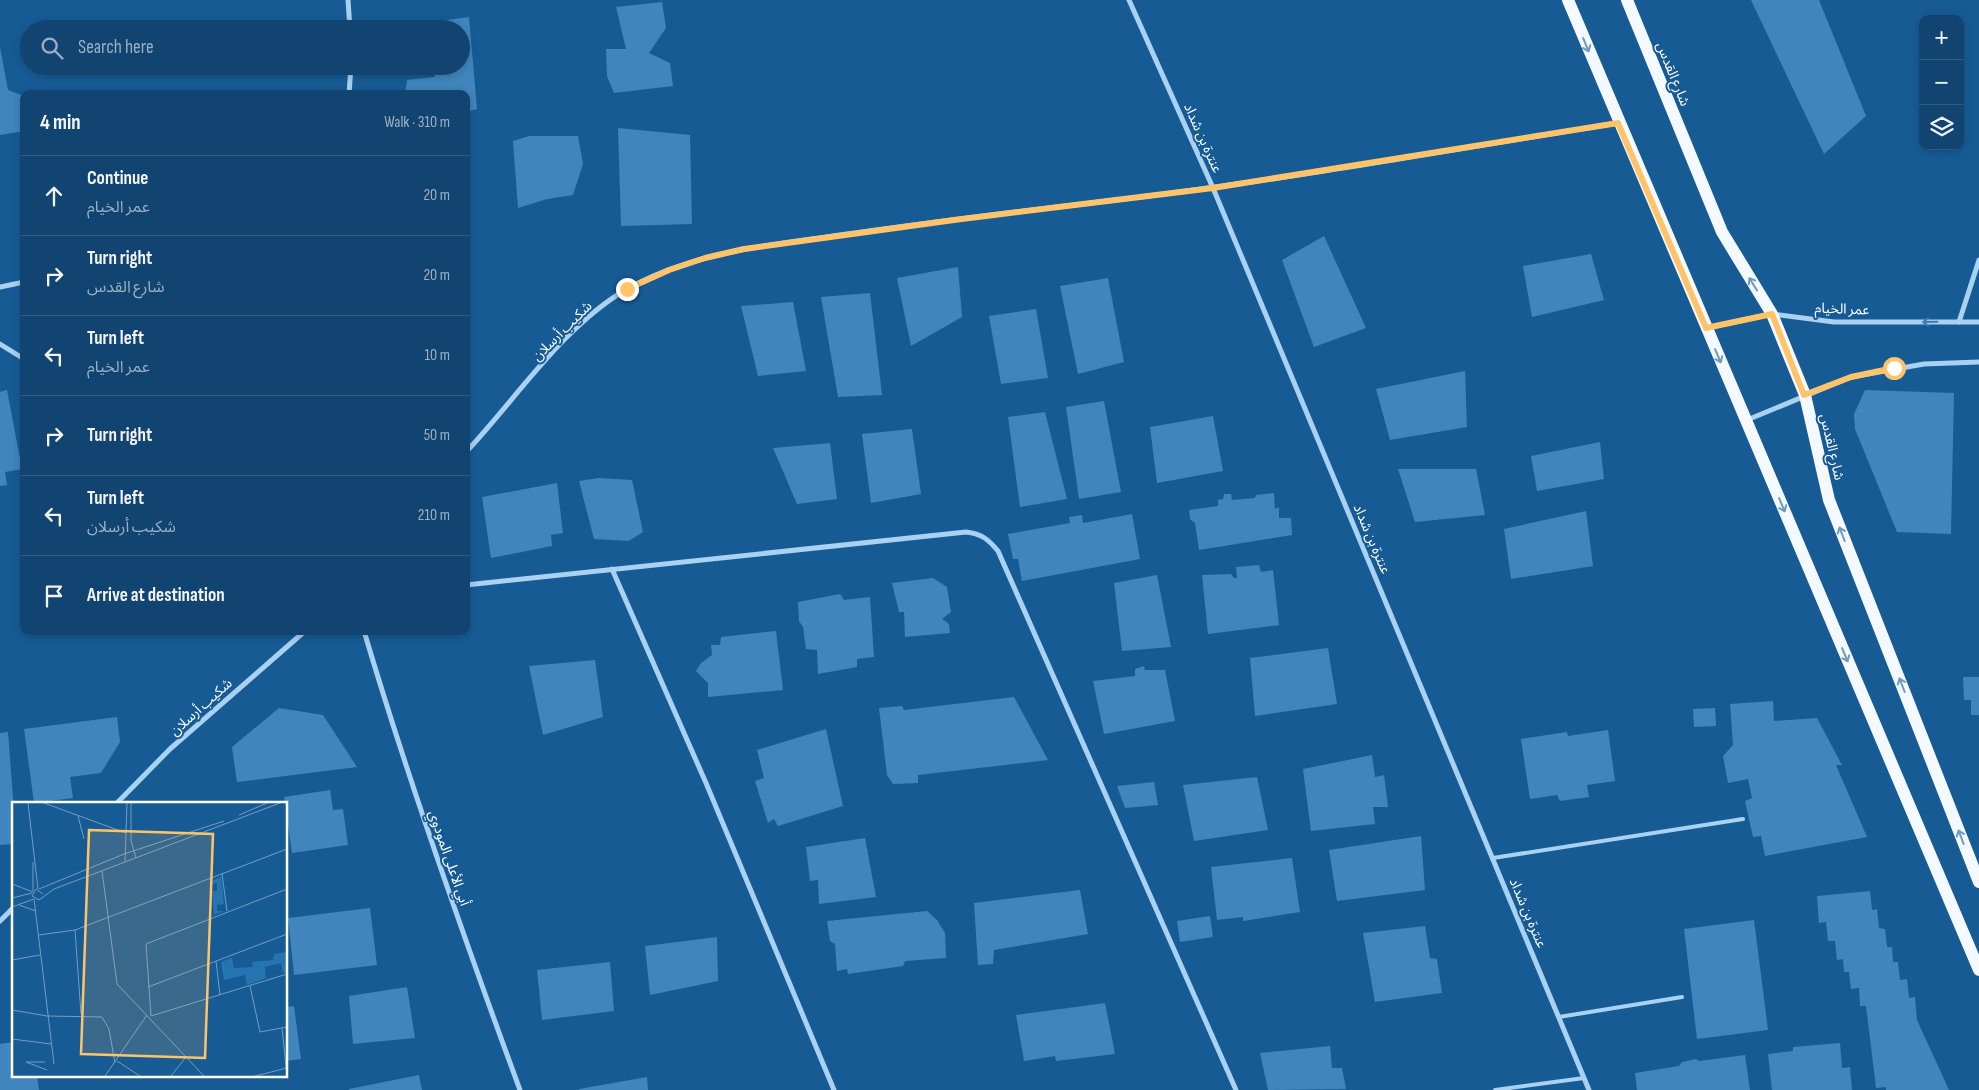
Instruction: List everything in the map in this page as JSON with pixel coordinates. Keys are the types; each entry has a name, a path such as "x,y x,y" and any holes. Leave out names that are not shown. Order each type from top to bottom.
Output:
{"main road":[{"path":"1568,0 1618,123 1979,970"},
{"name":"شارع القدس","path":"1627,0 1722,232 1772,314 1804,395 1829,500 1979,882"}],"street":[{"path":"348,0 349,20"},
{"name":"عنترة بن شداد","path":"1129,0 1213,188 1589,1090"},
{"path":"349,90 351,75"},
{"name":"شكيب أرسلان","path":"470,448 590,315 627,289 669,270 705,258 744,249 954,220 1213,188 1618,123"},
{"path":"1959,322 1979,260"},
{"path":"0,287 20,283"},
{"name":"عمر الخيام","path":"1706,328 1772,314 1834,322 1979,322"},
{"path":"0,344 20,356"},
{"path":"1746,420 1851,377 1894,368 1979,362"},
{"path":"470,585 966,532 979,534 989,540 998,551 1236,1090"},
{"path":"612,569 710,792 834,1090"},
{"name":"شكيب أرسلان","path":"118,802 170,749 301,635"},
{"name":"أبي الأعلى المودوي","path":"365,635 392,726 446,888 520,1090"},
{"path":"0,921 12,909"}],"lane":[{"path":"1493,858 1743,819"},
{"path":"1559,1017 1682,997"},
{"path":"1495,1090 1584,1078"}],"building":[{"path":"1751,0 1819,0 1866,116 1824,154"},
{"path":"662,2 666,28 649,53 670,63 673,86 614,93 607,76 606,49 626,49 616,7"},
{"path":"469,17 469,20 447,20"},
{"path":"470,28 477,109 470,111 470,90 406,90 407,80 435,77 434,75 470,75"},
{"path":"0,47 8,90 20,95 20,132 0,135"},
{"path":"618,128 690,135 692,224 621,226"},
{"path":"529,136 578,136 583,164 573,195 547,199 518,208 513,141"},
{"path":"1324,236 1366,328 1314,347 1282,260"},
{"path":"1591,254 1604,300 1532,317 1523,266"},
{"path":"958,267 962,317 911,346 897,278"},
{"path":"1108,278 1124,362 1078,374 1060,286"},
{"path":"870,293 882,395 838,397 821,297"},
{"path":"793,302 806,371 758,376 741,306"},
{"path":"1036,309 1048,378 1001,384 989,316"},
{"path":"1465,371 1467,427 1390,440 1376,389"},
{"path":"7,390 20,458 20,469 5,472 7,485 0,486 0,392"},
{"path":"1865,390 1954,393 1951,534 1897,532 1855,429 1854,414"},
{"path":"1104,401 1121,492 1079,499 1066,407"},
{"path":"1045,412 1067,499 1020,507 1008,417"},
{"path":"1213,416 1223,471 1157,483 1150,427"},
{"path":"912,429 921,494 871,503 862,434"},
{"path":"1600,442 1604,479 1537,491 1531,456"},
{"path":"830,443 837,499 797,504 773,448"},
{"path":"1398,469 1476,469 1485,515 1415,522"},
{"path":"599,478 632,480 643,532 629,541 594,539 579,481"},
{"path":"557,483 563,533 551,535 552,546 491,558 482,497"},
{"path":"1274,493 1275,509 1279,507 1279,518 1291,518 1292,535 1199,550 1195,523 1190,519 1189,510 1218,506 1218,500 1223,499 1224,494 1231,494 1232,500 1255,498 1256,495"},
{"path":"1586,511 1593,566 1511,579 1504,529"},
{"path":"1132,514 1140,559 1022,581 1018,559 1013,559 1008,534 1070,523 1069,517 1082,515 1083,523"},
{"path":"1259,565 1261,572 1273,570 1279,625 1208,634 1202,575 1231,574 1234,578 1237,578 1236,567"},
{"path":"1157,575 1171,647 1122,651 1114,583"},
{"path":"933,578 947,587 951,612 942,619 949,624 950,633 905,637 904,612 899,612 892,583"},
{"path":"840,594 844,600 870,597 874,657 857,659 857,667 818,674 817,650 806,649 803,627 799,621 798,602"},
{"path":"776,631 783,690 708,697 708,683 696,671 701,663 712,655 711,645 720,645 721,637"},
{"path":"1328,648 1337,704 1255,716 1250,658"},
{"path":"595,660 603,717 543,735 529,666"},
{"path":"1144,666 1145,670 1165,670 1175,721 1104,734 1093,681 1135,676 1135,669"},
{"path":"1963,677 1979,677 1979,715 1971,715 1971,700 1964,700"},
{"path":"1014,697 1048,760 918,775 918,783 893,784 887,775 879,708 902,706 904,710"},
{"path":"1773,701 1774,721 1817,718 1842,765 1836,765 1867,837 1765,856 1761,836 1753,837 1745,801 1752,798 1748,779 1728,783 1723,756 1733,745 1730,704"},
{"path":"279,708 323,715 357,767 237,782 232,747"},
{"path":"1715,708 1716,726 1694,727 1693,709"},
{"path":"117,717 120,742 101,773 70,777 73,798 34,802 24,729"},
{"path":"826,729 843,806 778,826 774,819 768,823 755,781 764,778 757,750"},
{"path":"1608,730 1615,781 1587,785 1589,797 1560,801 1557,795 1530,799 1521,739 1567,732 1568,736"},
{"path":"8,732 13,802 12,844 0,845 0,733"},
{"path":"1372,755 1375,777 1384,775 1388,807 1373,807 1375,824 1311,831 1303,769"},
{"path":"1257,777 1268,830 1194,841 1183,785"},
{"path":"1154,782 1158,805 1125,808 1117,786"},
{"path":"330,790 333,810 343,809 348,845 292,853 288,825 288,802 285,802 284,797"},
{"path":"1421,836 1425,890 1337,901 1329,850"},
{"path":"865,838 876,897 819,904 818,880 810,881 806,847"},
{"path":"1292,858 1300,912 1243,921 1243,917 1217,920 1211,867"},
{"path":"1080,890 1088,934 994,950 993,964 978,965 974,903"},
{"path":"1870,891 1872,910 1877,909 1879,928 1885,929 1887,947 1892,947 1893,962 1898,962 1900,980 1907,979 1909,998 1915,997 1917,1020 1949,1090 1886,1090 1886,1087 1876,1088 1866,1006 1860,1006 1859,988 1851,989 1849,972 1844,972 1843,959 1837,960 1835,941 1828,941 1826,922 1819,923 1817,896"},
{"path":"370,908 377,965 294,975 288,918"},
{"path":"927,911 937,920 945,933 946,958 905,961 903,966 848,974 847,969 837,971 835,944 830,941 827,921"},
{"path":"1210,916 1213,937 1180,942 1177,921"},
{"path":"1754,920 1768,1030 1697,1039 1684,929"},
{"path":"1425,926 1430,958 1437,959 1442,993 1375,1002 1363,933"},
{"path":"717,937 718,981 650,995 645,946"},
{"path":"610,962 614,1011 542,1020 537,970"},
{"path":"407,987 415,1038 353,1044 349,996"},
{"path":"1105,1003 1115,1054 1056,1061 1055,1056 1024,1061 1016,1015"},
{"path":"294,1006 301,1059 288,1061 288,1007"},
{"path":"12,1042 12,1078 37,1078 39,1090 0,1090 0,1044"},
{"path":"1840,1043 1842,1068 1850,1067 1852,1090 1772,1090 1768,1054 1793,1051 1793,1047"},
{"path":"1330,1046 1332,1068 1342,1068 1346,1089 1268,1090 1260,1053"},
{"path":"1745,1055 1750,1090 1637,1090 1635,1073 1679,1066 1682,1062 1696,1059 1699,1061"},
{"path":"419,1075 422,1090 349,1090 349,1089"},
{"path":"647,1077 648,1090 579,1090 579,1089"}],"route":[{"path":"627,289 669,270 705,258 744,249 954,220 1213,188 1618,123 1706,328 1772,314 1804,395 1851,377 1894,368"}]}
